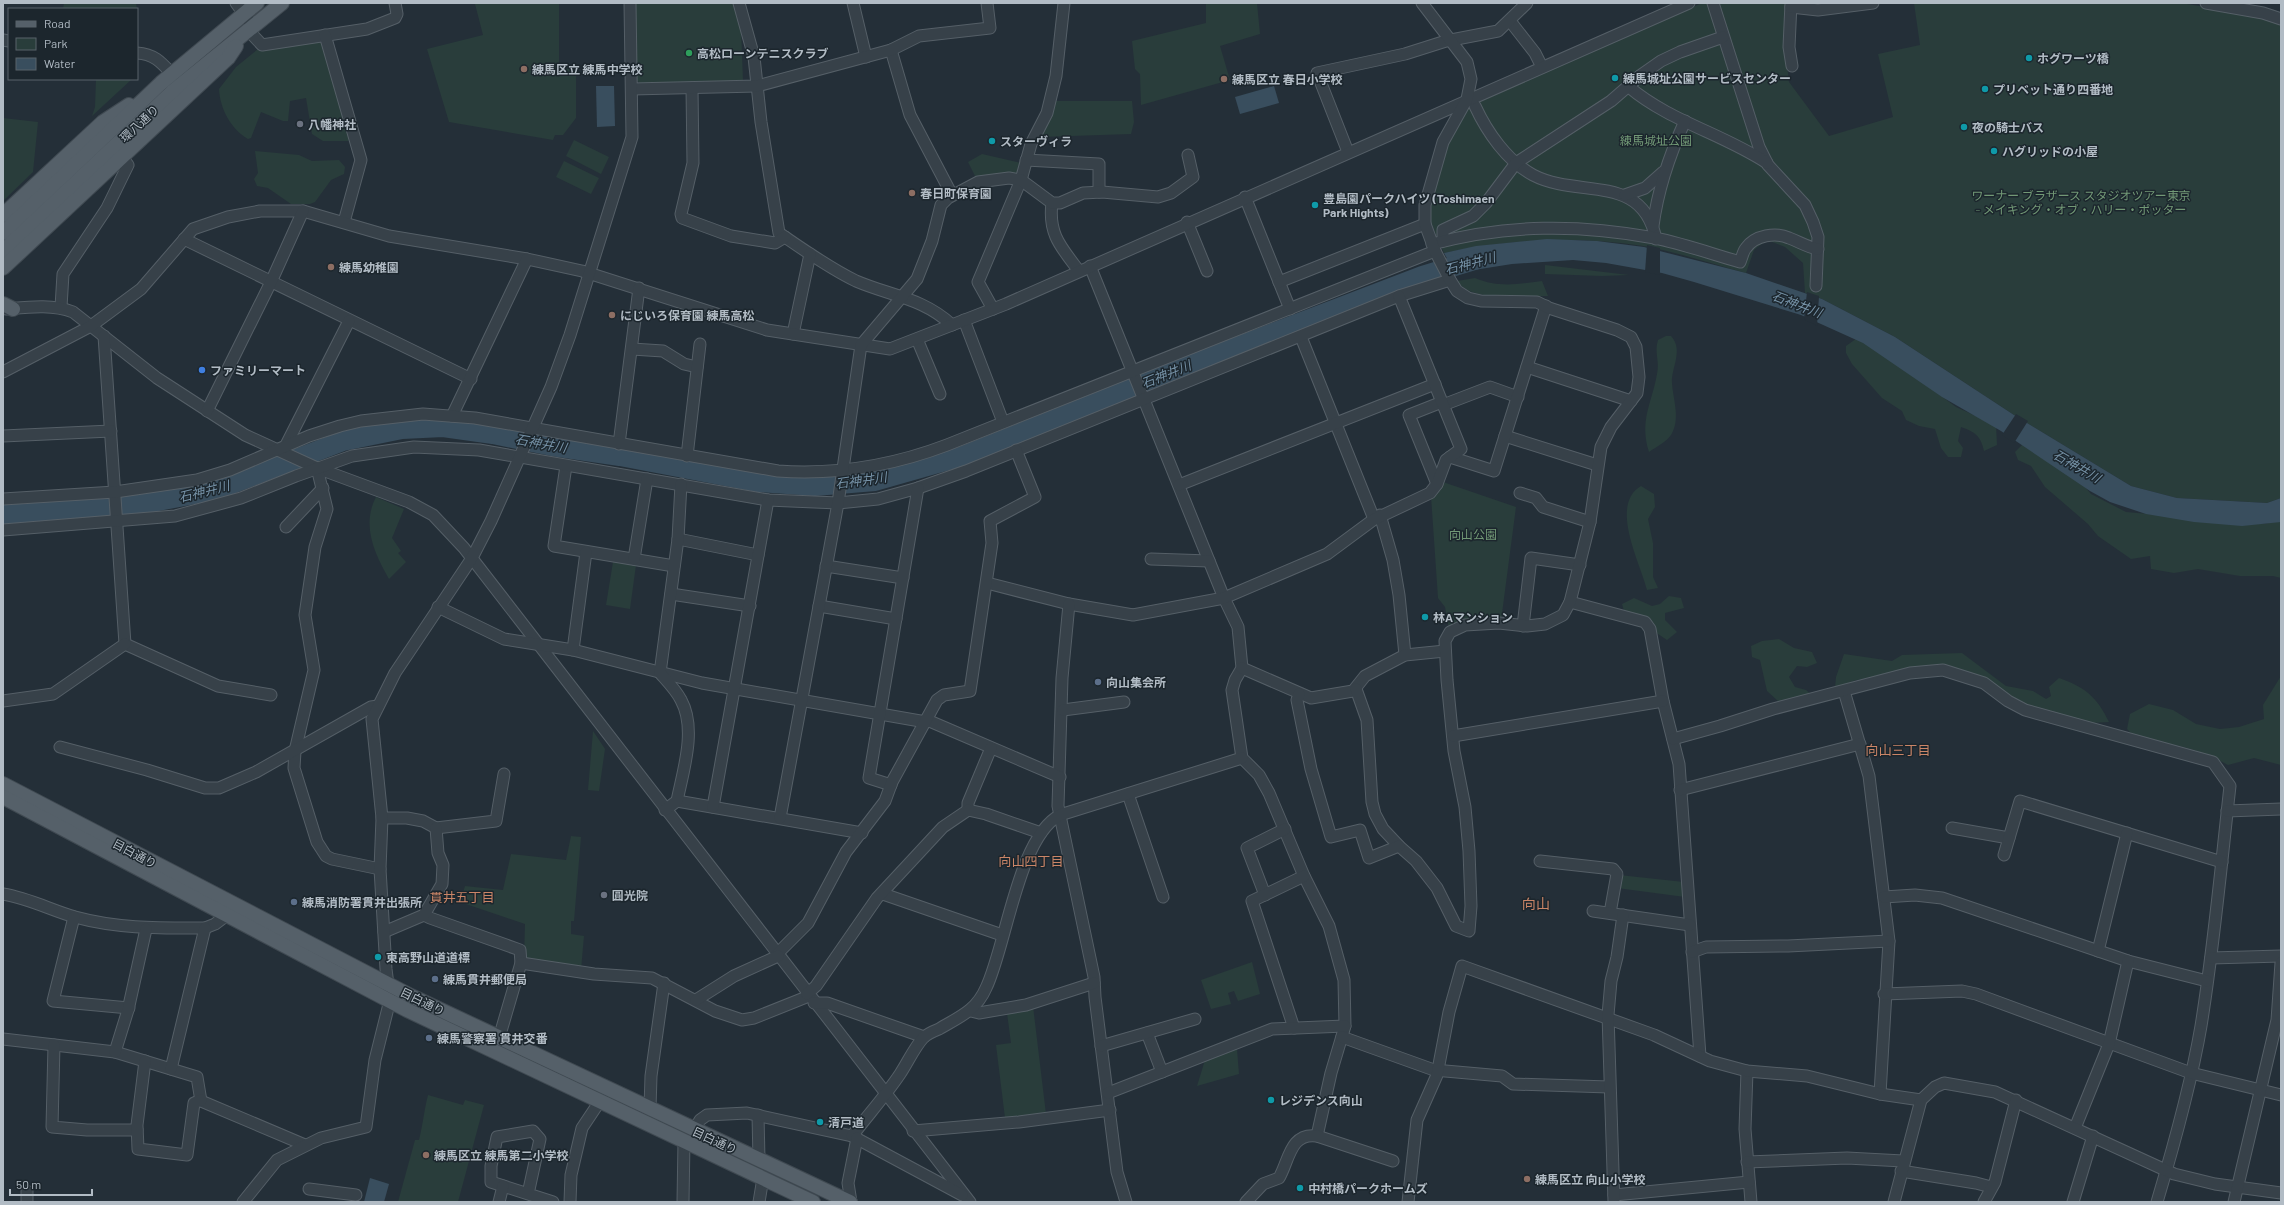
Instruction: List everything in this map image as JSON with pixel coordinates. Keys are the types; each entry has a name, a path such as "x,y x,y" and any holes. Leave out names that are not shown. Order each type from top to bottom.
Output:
{"main road":[{"name":"環八通り","path":"3,251 166,88 172,74 240,8 257,3"},
{"name":"環八通り","path":"3,233 166,88 250,28 282,3"},
{"path":"3,268 121,156 228,58 250,28"},
{"path":"3,216 103,122 166,88"},
{"name":"目白通り","path":"3,784 388,984 694,1130 851,1202"},
{"name":"目白通り","path":"3,797 390,1000 813,1202"}],"street":[{"path":"240,8 250,28 262,45 367,29 395,18 397,14 395,3"},
{"path":"243,1202 277,1160 304,1145 321,1138 366,1128 375,1060 390,1000 380,869 382,818 371,723 395,673 472,558 501,501 551,387 590,272 632,137 630,3"},
{"path":"739,3 754,56 761,122 779,233 834,270 858,282 908,298 929,308 942,316 952,325"},
{"path":"853,3 866,57"},
{"path":"632,89 758,86 891,50 919,36 990,28 987,3"},
{"path":"993,309 978,282 1021,180 1031,144 1047,113 1056,76 1064,3"},
{"path":"1422,3 1453,41 1467,62 1471,79 1471,103 1484,125 1516,163 1534,175 1552,181 1625,195 1638,202 1653,226 1656,239"},
{"path":"1348,152 1317,73 1405,54 1446,41 1453,41 1498,31 1527,3"},
{"path":"3,372 91,326 141,289 193,229 228,216 260,211 303,211 389,236 527,259 590,272 767,330 890,349 993,309 1348,152 1471,103 1542,67 1690,3"},
{"path":"1713,3 1751,126 1767,163"},
{"path":"1792,66 1789,47 1791,5 1818,10 1873,3"},
{"path":"2206,3 2263,13 2281,19"},
{"path":"1510,21 1535,53 1542,67"},
{"path":"325,35 361,160 344,222"},
{"path":"1437,245 1443,230 1473,216 1486,203 1516,163 1610,102 1661,61 1680,52 1723,37"},
{"path":"891,50 910,115 952,195"},
{"path":"138,53 149,54 156,58 172,74"},
{"path":"1629,87 1655,106 1746,150 1767,163 1805,205 1818,237 1816,286"},
{"path":"692,88 693,163 681,214 682,218 731,236 774,243 785,237"},
{"path":"1356,689 1367,720 1372,802 1375,814 1383,829 1416,861 1437,888 1456,926 1469,931 1469,851 1465,806 1453,736 1445,651 1446,640 1450,632 1465,625 1499,623 1523,626 1545,624 1556,620 1563,615 1570,602 1580,565 1590,522 1597,465 1605,437 1637,393 1639,377 1636,347 1631,338 1617,330 1538,302 1481,301 1468,298 1457,291 1450,280 1437,245 1425,224 1425,205 1443,142 1471,103"},
{"path":"1653,226 1664,170 1686,121"},
{"path":"780,818 838,502 861,345 901,296 917,279 924,265 941,205 952,195 978,182 1009,178 1021,180 1052,203 1060,203 1083,193 1099,192 1147,198 1158,197 1172,193 1192,177 1188,155"},
{"path":"61,307 63,274 107,208 128,165 121,156"},
{"path":"1026,160 1099,164 1099,192"},
{"path":"1625,195 1645,188 1664,170"},
{"path":"1245,197 1290,309"},
{"path":"1052,203 1050,218 1053,232 1061,247 1085,268 1134,371 1144,401 1224,598 1238,627 1242,668 1235,680 1232,690 1242,758 1260,775 1285,829 1304,876 1329,926 1344,980 1344,1031 1331,1073 1317,1136"},
{"path":"207,411 272,282 303,211"},
{"path":"1188,222 1207,271"},
{"path":"1279,282 1425,224"},
{"path":"3,499 115,492 197,480 281,450 309,436 361,420 422,414 452,416 778,471 808,473 842,472 921,455 1290,309 1437,245 1468,235 1503,229 1586,229 1656,239 1740,262 1746,248 1756,239 1767,236 1778,235 1808,248 1818,249"},
{"path":"184,239 349,321 471,379"},
{"path":"793,334 810,254"},
{"path":"452,416 527,259"},
{"path":"3,530 175,516 215,507 314,467 352,456 414,447 480,450 768,500 838,502 878,499 918,488 1144,401 1399,296 1450,280"},
{"path":"619,444 639,288"},
{"path":"986,582 1069,604 1134,615 1224,598 1327,554 1377,517 1430,493 1437,484 1446,460 1461,449 1399,296"},
{"path":"1450,457 1494,471 1546,306"},
{"path":"6,307 61,307 74,312 157,378 207,411 314,467 398,497 421,508 444,525 472,558 810,998 968,1200"},
{"path":"964,320 1003,422"},
{"path":"281,450 349,321"},
{"path":"104,336 125,644"},
{"path":"1301,337 1377,517 1395,574 1405,655"},
{"path":"917,339 940,394"},
{"path":"687,456 700,344"},
{"path":"632,349 663,351 684,364 697,367"},
{"path":"1527,367 1631,401"},
{"path":"1179,486 1336,422 1435,384"},
{"path":"1437,484 1409,415 1490,388 1518,397"},
{"path":"3,436 111,431"},
{"path":"1505,436 1597,465"},
{"path":"696,1000 734,976 778,955 808,923 846,852 885,801 891,785 927,721 937,700 944,696 970,691 992,542 990,521 1035,497 1016,450"},
{"path":"566,466 554,546 674,566"},
{"path":"314,467 323,488 327,509 315,547 305,615 314,670 295,751 294,768 310,824 322,851 332,860 380,869"},
{"path":"634,559 647,479"},
{"path":"666,810 677,801 688,738 687,719 682,700 660,673 678,539 681,484"},
{"path":"286,527 323,488"},
{"path":"891,785 869,778 918,488"},
{"path":"1520,493 1536,498 1543,507 1590,522"},
{"path":"712,807 750,606 768,500"},
{"path":"678,539 758,555"},
{"path":"573,650 586,552"},
{"path":"1523,626 1531,558 1580,565"},
{"path":"1151,559 1209,561"},
{"path":"826,566 903,578"},
{"path":"671,594 750,606"},
{"path":"1570,602 1645,622 1650,629 1663,701 1679,764 1700,1056"},
{"path":"1069,604 1062,678 1063,710 1060,815 1094,983 1117,1172 1126,1202"},
{"path":"819,606 896,619"},
{"path":"438,607 504,639 573,650 660,673 734,688 802,701 927,721 1060,777"},
{"path":"125,644 218,686 271,695"},
{"path":"3,701 53,694 125,644"},
{"path":"1242,668 1270,679 1299,694 1316,698 1353,691 1365,676 1405,655 1445,651"},
{"path":"1673,739 1773,709 1910,673 1943,670 1984,684 2008,701 2025,710 2213,762 2230,786 2211,958 2201,1027 2191,1073 2157,1202"},
{"path":"1844,691 1869,776 1889,941 1884,994 1880,1094"},
{"path":"1299,694 1297,700 1311,769 1331,837 1360,830 1369,858 1399,846"},
{"path":"1453,736 1663,701"},
{"path":"1063,710 1124,702"},
{"path":"60,747 147,770 205,788 225,785 256,772 371,707 378,706"},
{"path":"1680,790 1860,744"},
{"path":"968,810 968,803 991,748"},
{"path":"851,1202 848,1183 855,1137 924,1037 971,1011 986,990 993,972 1002,935 1019,885 1041,833 1050,821 1060,815 1242,758"},
{"path":"382,818 407,818 423,821 436,828 496,820 504,774"},
{"path":"1128,794 1163,897"},
{"path":"2004,855 2020,800 2222,862"},
{"path":"677,801 862,833"},
{"path":"2227,811 2281,809"},
{"path":"810,998 816,986 877,898 883,894 943,827 968,810 986,814 1041,833"},
{"path":"384,932 424,915 444,879 436,828"},
{"path":"1952,828 2009,838"},
{"path":"1265,895 1247,848 1285,829"},
{"path":"2098,951 2127,833"},
{"path":"1540,861 1613,869 1617,874 1610,914"},
{"path":"1294,1028 1252,901 1304,876"},
{"path":"3,894 30,901 74,917 131,928 205,928 215,924 227,915"},
{"path":"883,894 1002,935"},
{"path":"1884,897 1915,895 1942,898 2128,961 2207,980"},
{"path":"1593,911 1690,925"},
{"path":"424,915 520,950 521,963 499,1038"},
{"path":"1624,915 1617,957 1611,981 1608,1019 1609,1087 1614,1199 1749,1182"},
{"path":"74,917 52,1001 129,1008"},
{"path":"115,1052 129,1008 146,928"},
{"path":"171,1069 205,928"},
{"path":"1692,952 1706,947 1788,946 1889,941"},
{"path":"2211,958 2281,956"},
{"path":"2075,1128 2109,1044 2128,961"},
{"path":"521,963 594,974 652,978 715,1011 742,1020 754,1018 810,998 924,1037"},
{"path":"2234,1202 2277,1020 2281,963"},
{"path":"1408,1202 1417,1120 1438,1070 1449,1012 1462,966 1654,1035 1710,1061 1747,1072 1807,1076 1880,1094 1922,1100"},
{"path":"650,1108 651,1076 664,983"},
{"path":"971,1011 979,1013 1026,1005 1094,983"},
{"path":"1884,994 1962,991 2191,1073 2281,1095"},
{"path":"1101,1046 1195,1019"},
{"path":"1108,1093 1272,1029 1294,1028 1344,1031 1408,1061 1438,1070 1502,1076 1513,1084 1609,1087"},
{"path":"1147,1033 1162,1072"},
{"path":"3,1040 115,1052 198,1077 201,1089 201,1100"},
{"path":"54,1045 52,1127 87,1130 137,1130"},
{"path":"145,1061 137,1130 138,1149 187,1155 194,1103 201,1100 304,1145"},
{"path":"1747,1072 1745,1129 1751,1202"},
{"path":"1894,1202 1902,1166 1922,1100 1935,1088 1944,1083 1995,1092 2016,1100 2166,1171 2215,1184 2281,1193"},
{"path":"1984,1202 1995,1182 2016,1100"},
{"path":"570,1202 572,1175 582,1128 600,1101"},
{"path":"913,1131 1019,1122 1110,1110"},
{"path":"694,1130 700,1120 711,1114 758,1115 855,1137 968,1200"},
{"path":"758,1115 758,1160"},
{"path":"528,1194 540,1139 533,1131 497,1137 491,1166 491,1182 552,1202"},
{"path":"1246,1202 1263,1184 1279,1178 1290,1152 1298,1138 1304,1136 1317,1136 1393,1161"},
{"path":"2073,1202 2093,1136"},
{"path":"683,1202 682,1180 684,1141"},
{"path":"1747,1162 1847,1158 1902,1166 1991,1187"},
{"path":"759,1202 762,1178"},
{"path":"499,1202 503,1186"},
{"path":"308,1189 356,1195"}],"green space":[{"path":"64,3 136,3 137,8 63,8"},
{"path":"559,3 559,68 576,69 576,118 563,135 555,135 553,140 449,122 427,49 483,35 475,4"},
{"name":"高松ローンテニスクラブ","path":"635,3 735,3 741,28 743,81 640,83 635,79"},
{"path":"1257,3 1260,34 1220,46 1230,80 1141,105 1140,74 1135,69 1132,41 1206,23 1206,4"},
{"name":"ワーナー ブラザース スタジオツアー東京 - メイキング・オブ・ハリー・ポッター","path":"1702,3 1788,3 1786,56 1789,82 1829,136 1893,117 1878,54 1920,45 1914,3 2181,3 2230,11 2281,22 2281,498 2267,503 2177,498 2131,486 2014,415 1895,337 1822,299 1805,293 1803,263 1785,247 1767,240 1754,250 1746,273 1643,246 1593,241 1544,240 1519,242 1469,248 1444,253 1431,223 1431,200 1448,140 1468,107"},
{"path":"320,39 323,41 351,137 348,141 323,141 312,134 306,98 290,101 288,121 283,121 261,112 251,138 248,139 236,130 224,111 219,89 236,67 258,49"},
{"path":"96,80 131,80 92,116 95,107"},
{"path":"1055,101 1132,101 1134,122 1131,134 1041,137"},
{"path":"3,118 38,122 33,172 3,201"},
{"path":"574,140 609,157 601,174 566,156"},
{"path":"255,151 299,155 312,161 339,160 345,167 344,174 331,180 315,202 310,204 291,204 268,188 257,186 254,179 258,173"},
{"path":"982,154 1021,163 1019,171 1004,176 976,178 968,162"},
{"path":"564,161 599,178 591,194 556,177"},
{"path":"1545,265 1629,275 1602,276 1545,274"},
{"path":"1475,278 1500,284 1542,281 1548,296 1499,297 1486,295 1474,293 1464,288 1457,281"},
{"path":"1666,336 1671,336 1675,341 1677,353 1672,377 1676,409 1676,423 1669,438 1649,452 1645,430 1647,412 1658,370 1658,340"},
{"path":"1860,336 1956,407 1996,425 1997,445 1984,451 1977,435 1961,427 1958,441 1963,448 1961,457 1948,457 1941,448 1935,429 1919,426 1906,420 1902,411 1882,398 1852,364 1846,353 1846,346"},
{"path":"2023,444 2075,475 2091,494 2126,512 2263,524 2281,521 2281,578 2273,576 2240,576 2198,569 2174,573 2151,569 2150,556 2131,559 2098,536 2088,524 2045,487 2031,466 2018,460 2015,452"},
{"name":"向山公園","path":"1443,482 1516,507 1501,621 1449,629 1445,607 1438,598 1431,496"},
{"path":"1641,486 1654,494 1655,507 1648,519 1653,543 1653,577 1658,588 1647,590 1629,535 1627,520 1627,506 1632,495"},
{"path":"376,497 404,509 392,538 401,551 398,553 406,562 389,579 375,550 370,529 372,508"},
{"path":"613,562 636,565 630,609 606,605"},
{"path":"1669,596 1681,598 1684,608 1665,613 1665,620 1677,632 1667,640 1624,611 1622,604 1634,598 1652,606 1660,604"},
{"path":"1779,639 1794,648 1812,652 1817,663 1807,667 1797,666 1789,677 1795,687 1806,690 1812,695 1793,702 1778,701 1767,691 1760,660 1752,657 1751,646 1762,641"},
{"path":"1962,653 2006,686 2033,691 2046,699 2051,696 2049,687 2059,678 2068,681 2083,689 2095,699 2109,722 2091,723 2006,699 1950,672 1856,680 1835,688 1836,677 1844,654 1892,661 1902,655"},
{"path":"2281,676 2281,765 2254,758 2228,765 2195,750 2163,743 2138,740 2127,729 2130,714 2149,704 2173,710 2196,724 2220,729 2239,727 2264,719 2263,705"},
{"path":"593,731 605,749 599,791 588,790"},
{"path":"571,836 581,837 574,921 571,921 571,934 584,936 581,970 524,959 525,924 460,902 465,886 503,890 511,854 566,860"},
{"path":"1619,875 1684,882 1685,897 1617,888"},
{"path":"1252,962 1260,994 1238,1001 1234,991 1228,993 1231,1004 1211,1009 1201,980"},
{"path":"1033,1006 1046,1114 1005,1118 996,1045 1011,1043 1007,1013"},
{"path":"1237,1049 1239,1074 1197,1086 1205,1060"},
{"path":"428,1095 463,1105 465,1100 484,1105 458,1202 398,1202 415,1140 419,1140"}],"water":[{"path":"596,86 614,86 615,126 597,127"},
{"path":"1274,86 1279,103 1240,114 1235,97"},
{"path":"1547,239 1597,241 1644,247 1746,273 1822,299 1895,337 2014,415 2131,486 2177,498 2267,503 2281,498 2281,522 2242,526 2194,522 2146,514 2110,502 2090,491 2001,431 1942,397 1863,343 1801,315 1662,273 1606,263 1573,260 1512,264 1455,273 1444,253 1476,246"},
{"path":"370,1178 389,1184 384,1202 364,1202"}],"pier":[{"path":"1647,245 1660,248 1660,275 1645,272"},
{"path":"1807,292 1819,296 1817,326 1804,319"},
{"path":"2016,414 2028,421 2014,443 2002,435"}],"waterway":[{"name":"石神井川","path":"3,515 142,504 216,490 343,441 402,429 443,427 620,456 757,482 815,486 875,481 963,456 1197,362 1422,276 1478,259"}],"place":[{"name":"高松ローンテニスクラブ","path":"689,53"},
{"name":"ホグワーツ橋","path":"2029,58"},
{"name":"練馬区立 練馬中学校","path":"524,69"},
{"name":"練馬城址公園サービスセンター","path":"1615,78"},
{"name":"練馬区立 春日小学校","path":"1224,79"},
{"name":"プリベット通り四番地","path":"1985,89"},
{"name":"八幡神社","path":"300,124"},
{"name":"夜の騎士バス","path":"1964,127"},
{"name":"スターヴィラ","path":"992,141"},
{"name":"ハグリッドの小屋","path":"1994,151"},
{"name":"春日町保育園","path":"912,193"},
{"name":"豊島園パークハイツ (Toshimaen Park Hights)","path":"1315,205"},
{"name":"練馬幼稚園","path":"331,267"},
{"name":"にじいろ保育園 練馬高松","path":"612,315"},
{"name":"ファミリーマート","path":"202,370"},
{"name":"林Aマンション","path":"1425,617"},
{"name":"向山集会所","path":"1098,682"},
{"name":"圓光院","path":"604,895"},
{"name":"練馬消防署貫井出張所","path":"294,902"},
{"name":"東高野山道道標","path":"378,957"},
{"name":"練馬貫井郵便局","path":"435,979"},
{"name":"練馬警察署 貫井交番","path":"429,1038"},
{"name":"レジデンス向山","path":"1271,1100"},
{"name":"清戸道","path":"820,1122"},
{"name":"練馬区立 練馬第二小学校","path":"426,1155"},
{"name":"練馬区立 向山小学校","path":"1527,1179"},
{"name":"中村橋パークホームズ","path":"1300,1188"}],"district":[{"name":"向山三丁目","path":"1898,750"},
{"name":"向山四丁目","path":"1031,861"},
{"name":"貫井五丁目","path":"462,897"},
{"name":"向山","path":"1536,903"}],"park label":[{"name":"練馬城址公園","path":"1656,140"}]}
